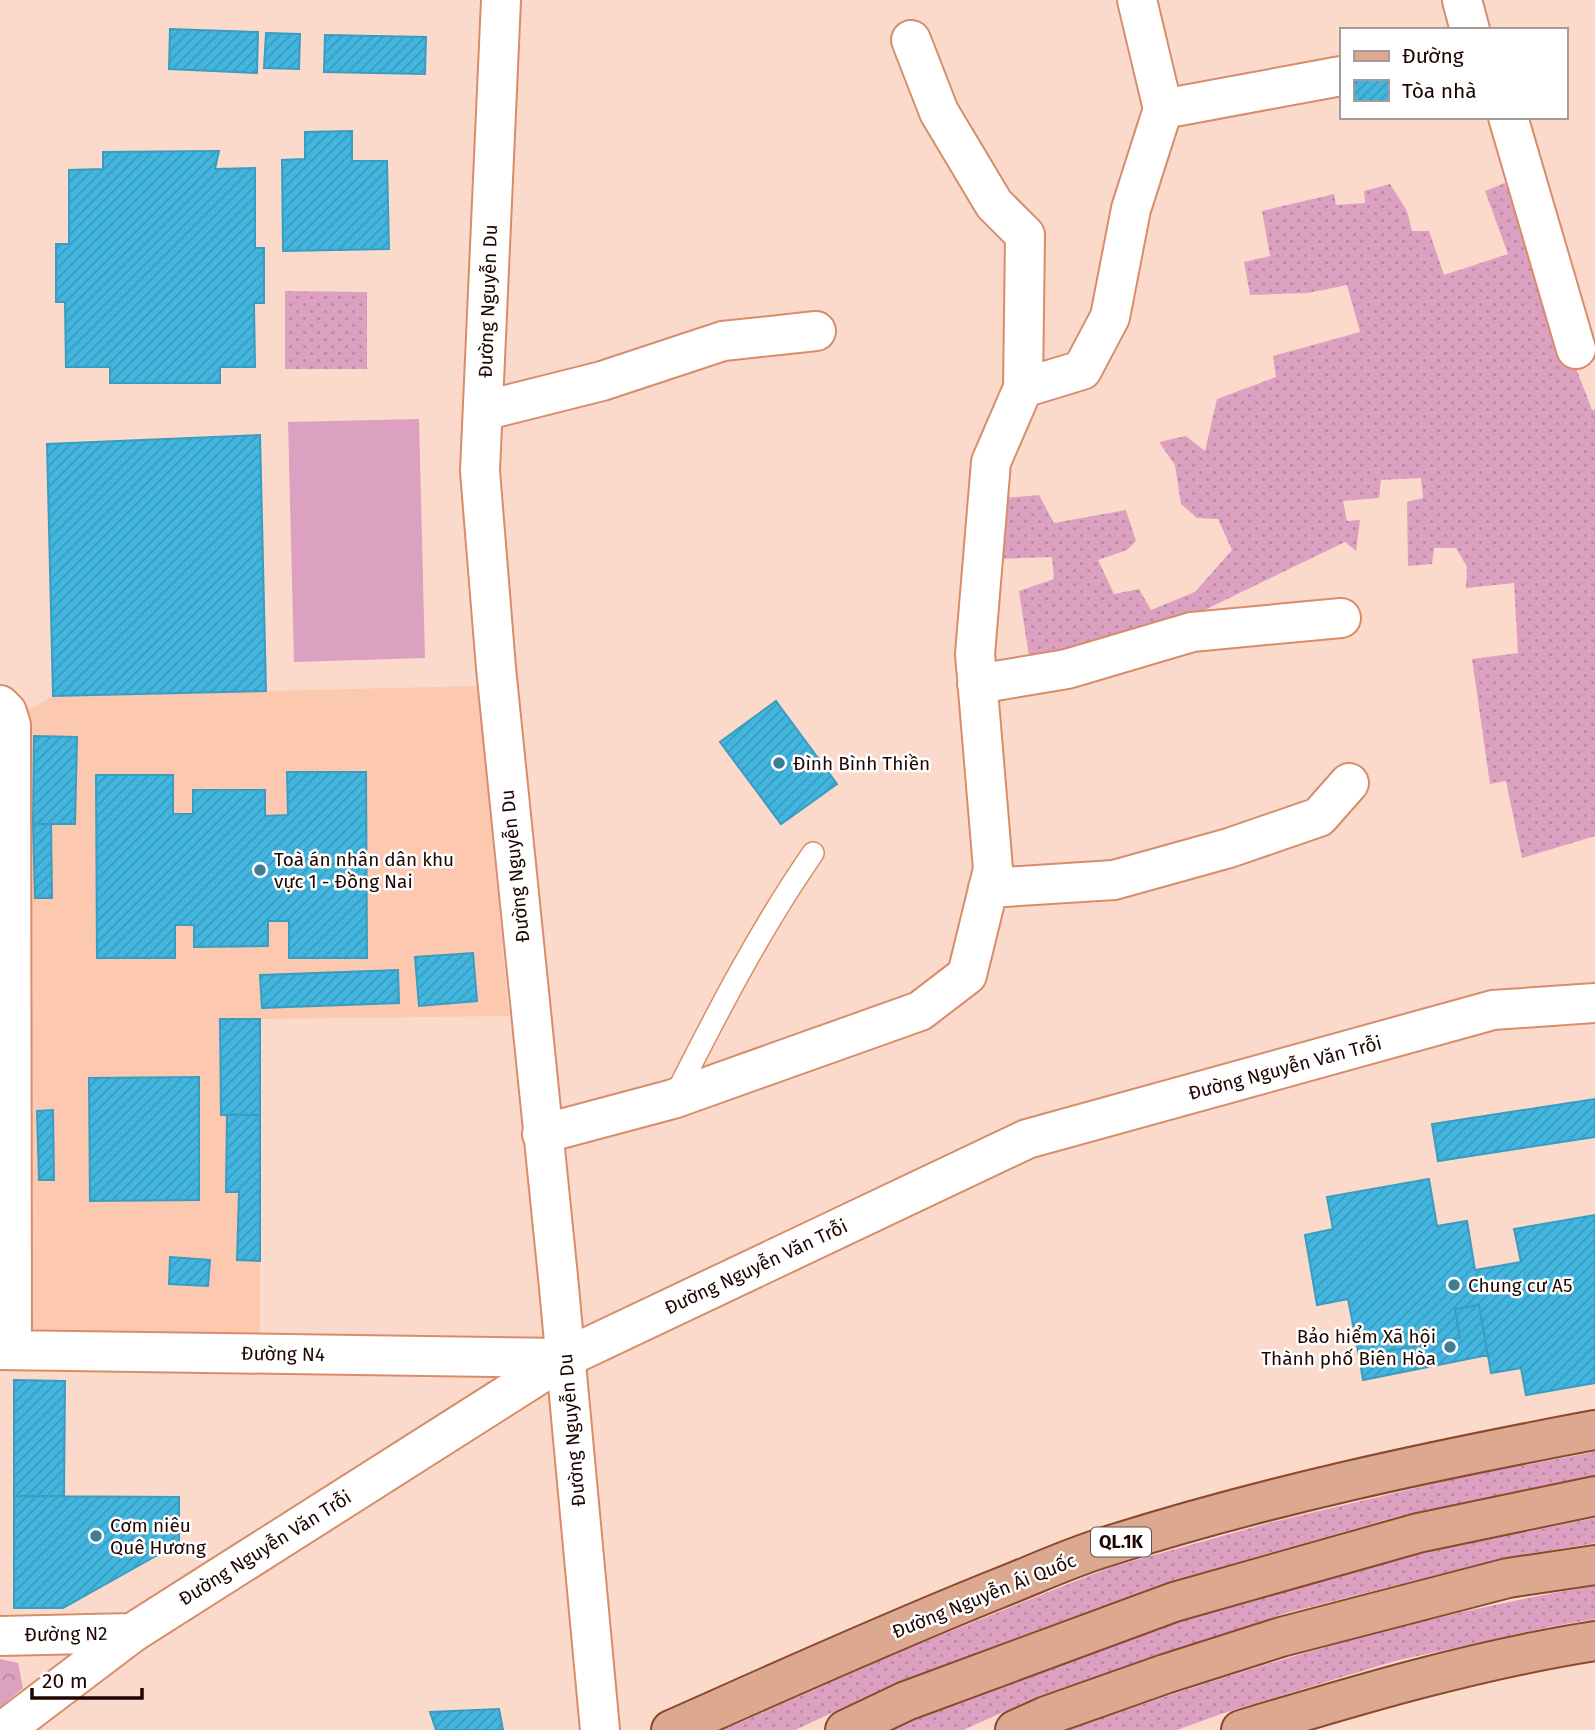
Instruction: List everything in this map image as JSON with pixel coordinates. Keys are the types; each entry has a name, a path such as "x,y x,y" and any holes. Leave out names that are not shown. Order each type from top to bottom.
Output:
{"main road":[{"name":"Đường Nguyễn Ái Quốc","path":"671,1730 942,1611 1104,1547 1392,1471 1460,1455 1595,1430"},
{"path":"845,1730 906,1701 1174,1602 1418,1533 1595,1496"},
{"path":"1015,1730 1046,1716 1165,1674 1281,1637 1508,1578 1595,1564"},
{"path":"1241,1730 1400,1682 1595,1640"}],"street":[{"name":"Đường Nguyễn Du","path":"501,0 480,471 496,668 600,1730"},
{"path":"1023,387 1082,370 1110,317 1131,209 1163,109 1136,0"},
{"path":"1462,0 1469,28"},
{"path":"542,1134 673,1099 920,1011 967,975 993,869 975,654 991,461 1023,387 1025,235 994,204 939,112 911,40"},
{"path":"1163,109 1340,76"},
{"path":"1509,119 1576,349"},
{"path":"484,411 602,381 723,341 816,331"},
{"path":"977,684 1067,670 1192,632 1341,618"},
{"path":"0,705 7,712 11,724 6,1350"},
{"path":"988,888 1114,880 1229,848 1319,817 1349,783"},
{"name":"Đường Nguyễn Văn Trỗi","path":"4,1730 132,1633 565,1358 1027,1139 1493,1010 1595,1003"},
{"name":"Đường N4","path":"6,1350 565,1358"},
{"name":"Đường N2","path":"0,1636 132,1633"}],"lane":[{"path":"673,1099 730,987 784,895 813,853"}],"shaded area":[{"name":"Toà án nhân dân khu vực 1 - Đồng Nai","path":"478,686 509,1016 260,1019 260,1341 26,1338 21,714 53,696"}],"green space":[{"path":"1505,183 1592,410 1595,410 1595,836 1522,858 1506,781 1490,784 1472,659 1518,653 1514,583 1466,588 1467,567 1456,548 1434,548 1432,564 1408,566 1407,502 1423,498 1421,478 1381,480 1379,498 1343,501 1347,521 1360,520 1356,551 1345,542 1186,619 1030,663 1019,591 1054,579 1052,557 995,559 1004,498 1039,495 1054,523 1126,510 1136,541 1127,550 1098,560 1114,594 1139,589 1151,610 1195,592 1232,550 1218,519 1197,518 1181,504 1175,465 1159,442 1186,436 1205,451 1217,399 1276,377 1273,356 1360,332 1347,285 1308,293 1250,295 1244,262 1270,256 1262,211 1334,194 1336,205 1365,203 1364,191 1390,184 1407,211 1412,231 1429,231 1444,275 1508,254 1485,191"},
{"path":"285,291 367,292 367,369 285,369"},
{"path":"419,419 425,658 294,662 288,422"},
{"path":"1595,1452 1595,1476 1403,1515 1164,1583 899,1682 795,1730 723,1730 899,1652 1111,1567 1269,1523 1462,1477"},
{"path":"1595,1518 1595,1543 1505,1558 1286,1613 1039,1696 963,1730 892,1730 1188,1618 1418,1554"},
{"path":"1595,1586 1595,1619 1395,1661 1177,1730 1068,1730 1197,1686 1328,1646 1461,1612"},
{"path":"0,1659 18,1663 23,1688 0,1707"}],"building":[{"path":"170,29 258,32 257,73 169,69"},
{"path":"266,33 300,34 299,69 264,68"},
{"path":"325,35 426,37 425,74 324,72"},
{"path":"352,131 352,161 387,161 389,249 283,251 282,160 305,159 305,132"},
{"path":"219,151 215,169 255,168 255,248 264,248 264,303 254,303 255,367 220,367 220,383 110,383 110,367 66,367 65,302 56,302 56,244 69,244 69,170 103,169 103,152"},
{"path":"260,435 266,691 53,696 47,444"},
{"name":"Đình Bình Thiền","path":"776,701 837,784 781,824 720,742"},
{"path":"34,736 77,737 75,824 33,824"},
{"path":"287,772 366,772 367,958 289,958 289,921 268,921 268,946 194,947 194,925 175,925 175,958 97,958 96,775 173,775 173,814 193,814 193,790 265,790 265,816 288,815"},
{"path":"33,824 51,824 52,898 35,898"},
{"path":"473,953 477,1001 419,1006 415,957"},
{"path":"398,970 399,1003 262,1008 260,975"},
{"path":"220,1019 260,1019 260,1115 221,1115"},
{"path":"199,1077 199,1200 90,1201 89,1078"},
{"path":"1595,1099 1595,1137 1438,1161 1432,1124"},
{"path":"53,1110 54,1180 39,1180 37,1111"},
{"path":"227,1114 260,1115 260,1261 237,1260 239,1192 226,1192"},
{"name":"Chung cư A5","path":"1429,1179 1437,1226 1467,1221 1475,1270 1521,1262 1514,1229 1595,1215 1595,1383 1526,1395 1521,1368 1491,1373 1479,1305 1455,1309 1460,1338 1359,1356 1348,1299 1317,1305 1305,1235 1333,1229 1327,1197"},
{"path":"170,1257 210,1260 208,1286 169,1284"},
{"name":"Bảo hiểm Xã hội Thành phố Biên Hòa","path":"1479,1305 1488,1355 1363,1380 1359,1356 1460,1338 1455,1309"},
{"path":"14,1380 65,1381 64,1496 14,1496"},
{"path":"14,1496 179,1497 179,1543 63,1608 14,1608"},
{"path":"499,1709 503,1730 436,1730 430,1712"}],"place":[{"name":"Đình Bình Thiền","path":"779,763"},
{"name":"Toà án nhân dân khu vực 1 - Đồng Nai","path":"260,870"},
{"name":"Chung cư A5","path":"1454,1285"},
{"name":"Bảo hiểm Xã hội Thành phố Biên Hòa","path":"1450,1347"},
{"name":"Cơm niêu Quê Hương","path":"96,1536"}]}
